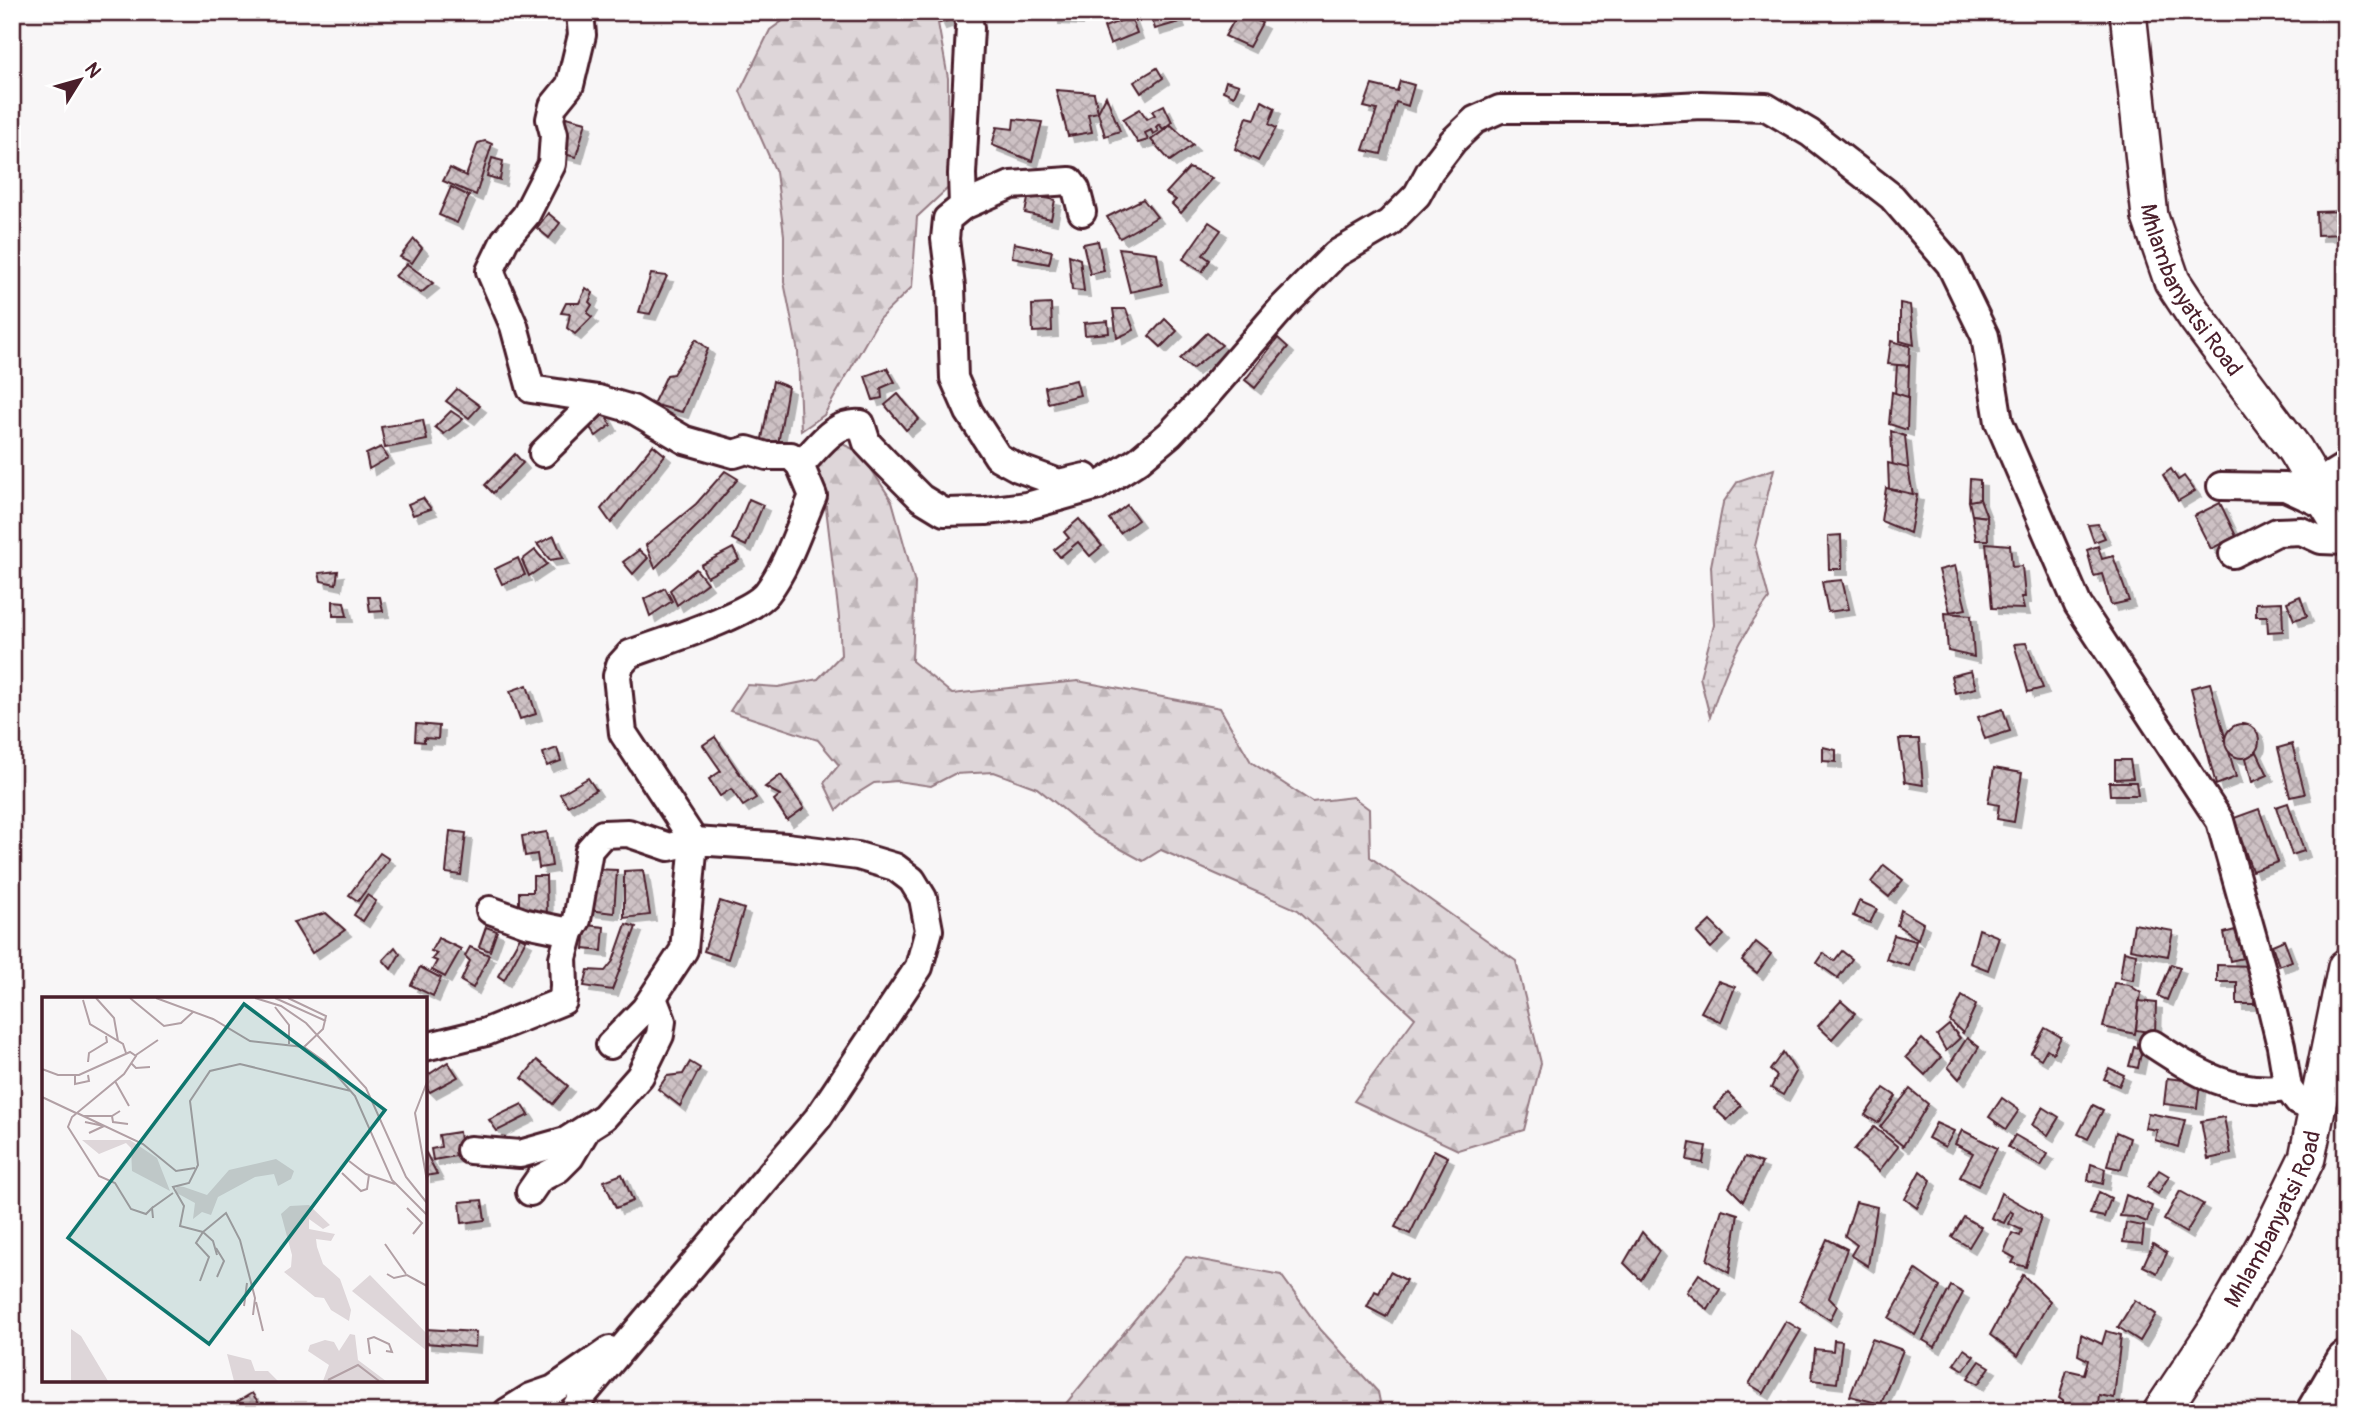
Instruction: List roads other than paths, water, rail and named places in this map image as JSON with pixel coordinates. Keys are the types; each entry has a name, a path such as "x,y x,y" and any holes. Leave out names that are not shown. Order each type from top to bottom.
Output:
{"highway":[{"path":"2316,1412 2346,1361"}],"main road":[{"name":"Mhlambanyatsi Road","path":"2127,12 2150,217 2172,281 2195,316 2335,501"},
{"name":"Mhlambanyatsi Road","path":"2161,1412 2217,1328 2266,1242 2307,1158 2346,967"}],"street":[{"path":"580,12 582,36 570,85 553,106 552,164 526,215 505,240 490,271 514,326 531,389 598,399 632,409 685,440 734,454 747,450 767,456 791,456 800,465 813,496 782,567 765,595 743,612 630,654 620,666 617,676 623,733 694,841 684,950 645,1009 611,1045"},
{"path":"963,206 962,174 970,28 967,12"},
{"path":"800,465 833,429 852,423 861,424 867,443 921,498 944,512 1027,506 1098,486 1128,467 1170,434 1283,307 1336,254 1389,223 1417,195 1430,171 1453,141 1475,120 1500,109 1512,108 1628,109 1701,105 1766,107 1810,133 1892,197 1950,264 1985,336 1999,422 2072,593 2119,670 2220,821 2269,997 2288,1088 2298,1102 2318,1109"},
{"path":"1059,483 1018,468 998,457 969,412 954,378 951,287 945,239 947,219 963,206 1011,186 1070,181 1076,190 1082,212"},
{"path":"543,453 598,399"},
{"path":"959,511 969,500 992,493 1026,494 1059,483 1128,467"},
{"path":"2221,486 2285,487 2335,501"},
{"path":"2233,554 2277,532 2301,531 2321,540 2346,541"},
{"path":"427,1047 486,1032 563,1001 563,958 570,932 577,920 589,850 603,834 628,833 669,847 694,841 787,847 858,856 895,867 912,880 923,898 929,930 919,967 818,1118 632,1336 583,1395 573,1412"},
{"path":"490,910 526,923 570,932"},
{"path":"470,1150 520,1154 566,1141 604,1117 640,1076 660,1035 662,1021 653,998"},
{"path":"2153,1044 2199,1073 2231,1086 2262,1090 2288,1088"},
{"path":"530,1192 539,1179 558,1169 570,1157 587,1128"},
{"path":"507,1412 531,1397 554,1389 592,1360 632,1336"}]}
